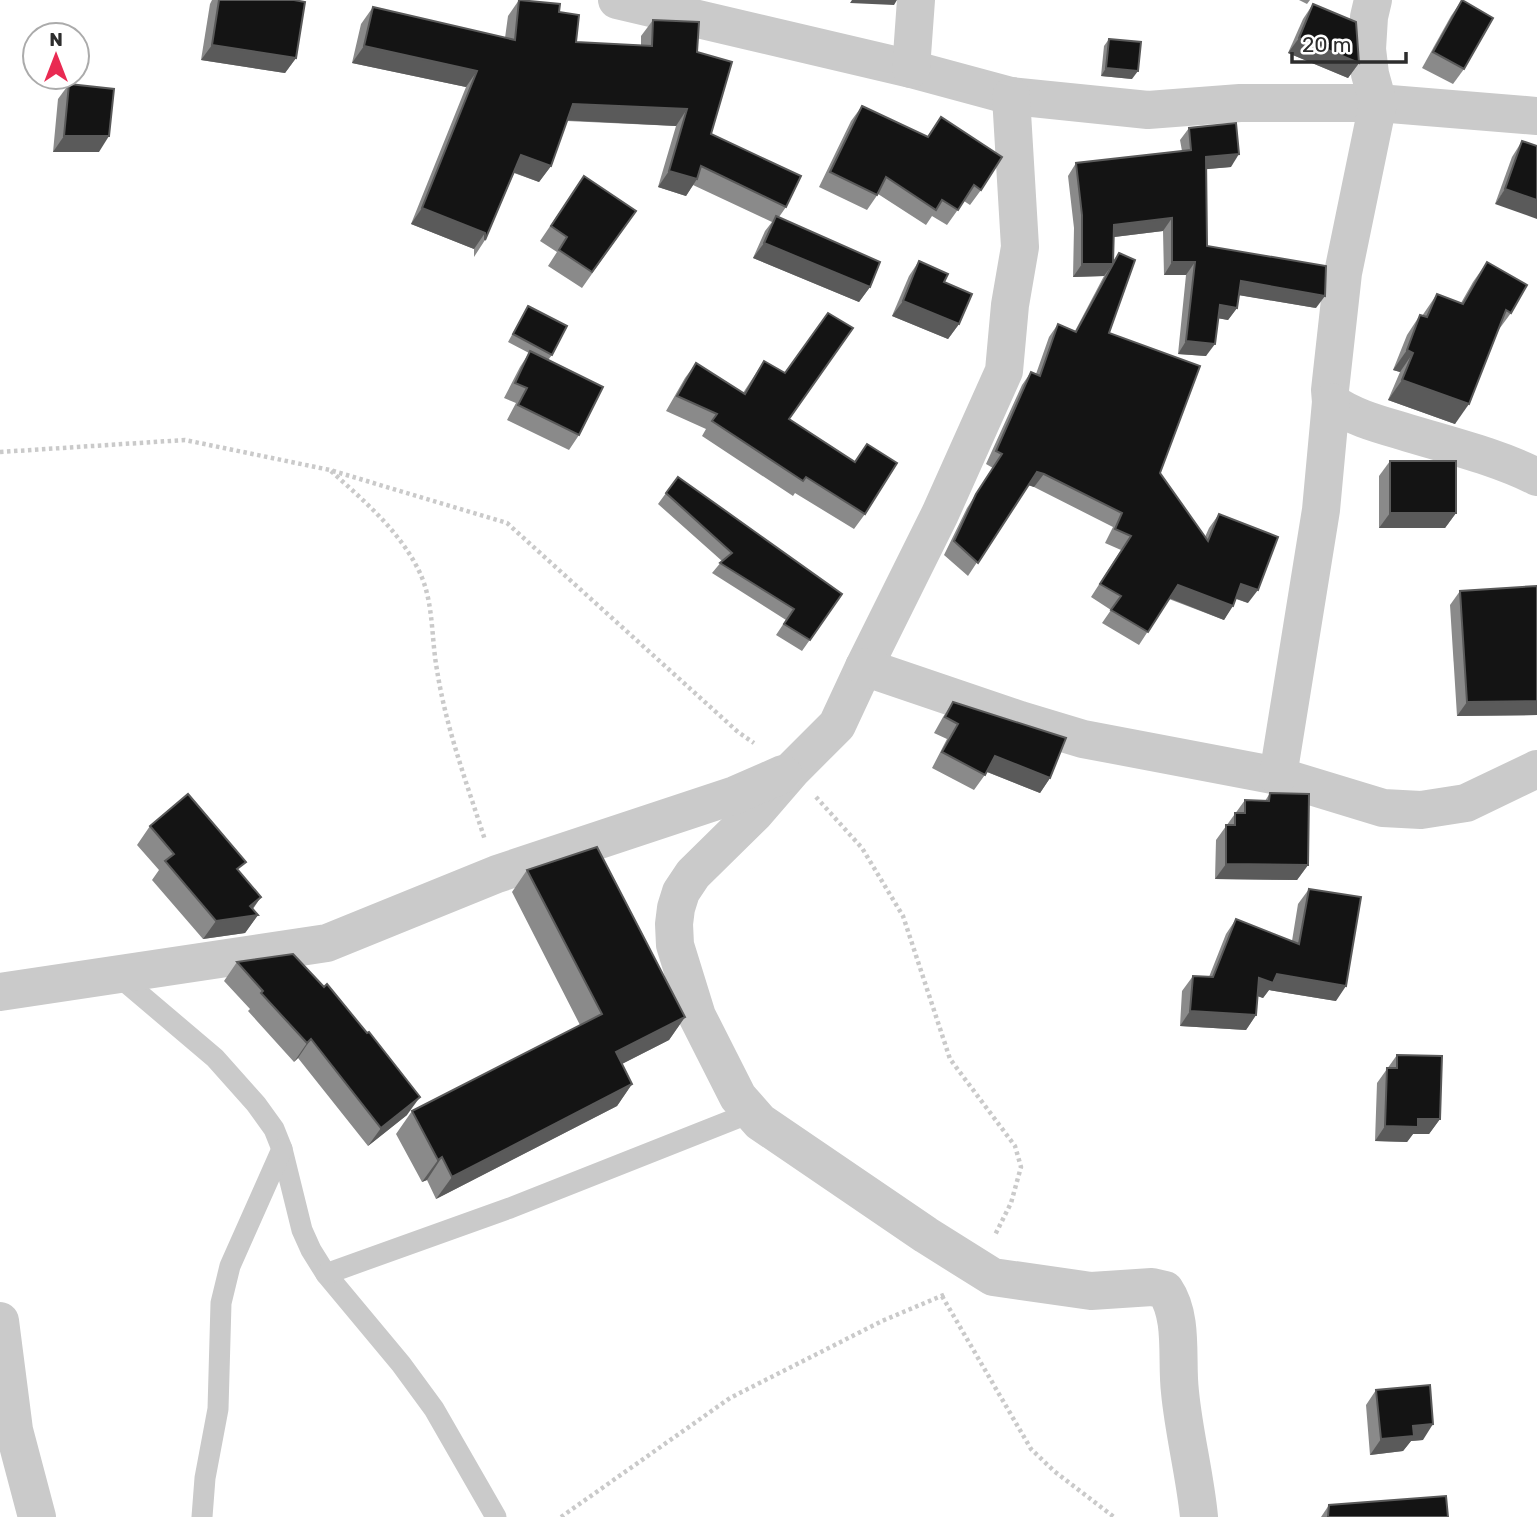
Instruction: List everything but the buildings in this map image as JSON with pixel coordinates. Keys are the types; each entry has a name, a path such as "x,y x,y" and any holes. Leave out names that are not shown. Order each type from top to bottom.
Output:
{"street":[{"path":"617,0 911,69 1011,96 1148,110 1240,103 1378,103 1537,116"},
{"path":"911,69 916,0"},
{"path":"1278,776 1318,535 1331,402 1329,390 1343,273 1378,103 1367,49 1373,0"},
{"path":"1011,96 1020,247 1010,305 1004,371 940,514 837,725 792,770 754,814 693,874 681,892 674,924 675,945 697,1016 738,1097 750,1113 926,1235 993,1277 1091,1291 1152,1287 1166,1290 1172,1300 1177,1331 1180,1392 1199,1517"},
{"path":"1331,402 1341,409 1378,424 1514,466 1537,477"},
{"path":"864,667 1083,739 1278,776 1383,808 1421,810 1466,803 1537,769"},
{"path":"0,992 327,943 496,874 734,795 792,770"},
{"path":"0,1321 14,1430 37,1517"}],"lane":[{"path":"116,974 215,1058 256,1104 274,1129 310,1250 326,1274 401,1364 434,1409 496,1517"},
{"path":"326,1274 510,1208 750,1113"},
{"path":"202,1517 205,1478 218,1409 221,1303 230,1266 282,1149"}],"path":[{"path":"0,452 185,440 330,470 507,523 738,732 792,770 862,849 903,916 950,1059 1015,1146 1021,1167 1011,1203 979,1268 943,1296 882,1321 730,1398 561,1517"},
{"path":"330,470 380,516 406,548 420,573 429,606 436,670 450,730 496,874"},
{"path":"943,1296 1031,1449 1054,1471 1114,1517"}]}
